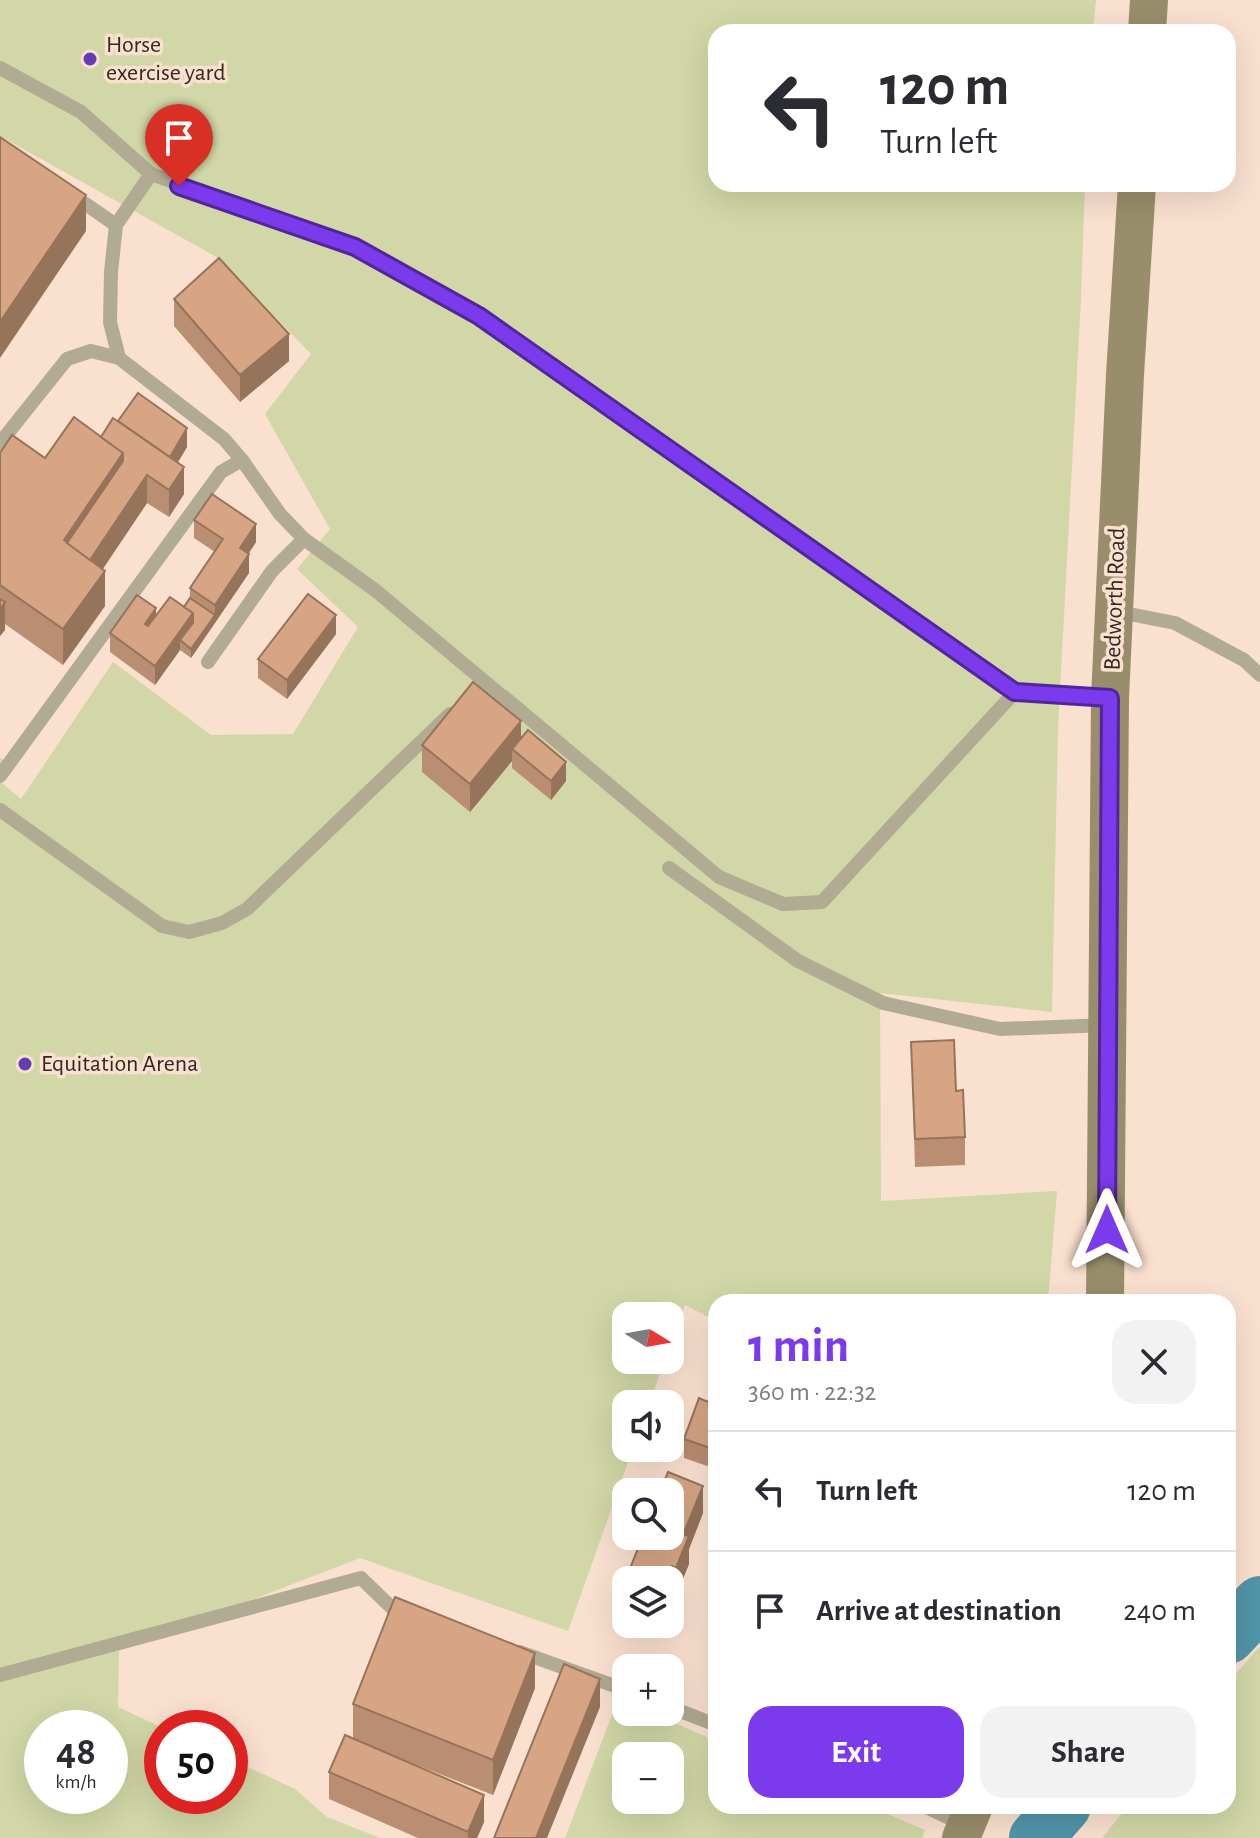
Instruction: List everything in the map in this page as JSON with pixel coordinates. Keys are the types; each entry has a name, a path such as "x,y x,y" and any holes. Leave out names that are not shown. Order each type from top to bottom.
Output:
{"main road":[{"path":"1148,24 1149,0"},
{"name":"Bedworth Road","path":"1105,1294 1110,698 1136,192"}],"lane":[{"path":"0,68 81,112 151,174 355,247 479,316 1015,692 1110,698"},
{"path":"119,358 110,322 116,225 151,174"},
{"path":"58,186 116,225"},
{"path":"0,443 67,359 91,351 119,358 224,439 280,514 304,539 375,590 719,877 783,904 822,902 1015,692"},
{"path":"0,776 221,472 242,460"},
{"path":"208,662 272,571 304,539"},
{"path":"1114,611 1175,623 1244,660 1260,675"},
{"path":"0,810 162,926 189,932 222,923 247,909 466,698 478,693 504,697"},
{"path":"669,868 798,961 883,1003 1000,1029 1108,1025"},
{"path":"0,1675 361,1578 392,1608 422,1618"},
{"path":"511,1649 612,1685"},
{"path":"684,1712 708,1722"},
{"path":"943,1814 967,1824"}],"green space":[{"path":"0,0 1096,0 1094,24 708,24 708,192 1085,192 1058,727 1052,1012 880,993 881,1201 1057,1191 1049,1294 708,1294 708,1317 685,1305 684,1308 684,1302 612,1302 612,1374 660,1374 654,1390 612,1390 612,1462 628,1462 622,1478 612,1478 612,1507 568,1631 360,1558 119,1651 118,1707 124,1710 24,1710 24,1814 128,1814 128,1712 144,1719 144,1814 248,1814 248,1767 295,1789 327,1817 380,1838 0,1838 0,758 13,767 2,783 21,799 113,662 211,735 293,734 358,627 297,569 330,529 265,414 311,354 220,259 0,136"},
{"path":"1260,1646 1260,1838 1102,1838 1122,1814 1236,1814 1236,1674"},
{"path":"612,1715 612,1726 682,1726 708,1737 708,1814 887,1814 925,1830 922,1838 565,1838"}],"building":[{"path":"0,137 86,195 0,322"},
{"path":"219,258 289,334 240,375 174,299"},
{"path":"138,393 187,428 170,457 118,421"},
{"path":"74,417 123,453 64,540 105,571 63,629 0,585 0,453 12,435 45,458"},
{"path":"113,418 184,467 169,490 147,475 90,560 67,543 123,461 123,453 101,437"},
{"path":"212,494 256,524 240,548 249,554 215,605 190,588 223,539 194,520"},
{"path":"308,594 336,615 287,680 258,659"},
{"path":"137,595 156,608 145,624 148,626 170,597 193,613 155,666 110,633"},
{"path":"190,598 215,615 191,649 180,640 193,623 193,613 184,607"},
{"path":"473,682 521,721 470,784 422,745"},
{"path":"528,730 566,762 551,781 512,749"},
{"path":"954,1040 956,1091 963,1090 965,1137 915,1139 911,1042"},
{"path":"699,1398 708,1402 708,1447 684,1439"},
{"path":"668,1472 683,1478 666,1478"},
{"path":"684,1478 703,1486 684,1533"},
{"path":"637,1550 683,1550 677,1566 631,1566"},
{"path":"395,1597 535,1653 493,1760 353,1704"},
{"path":"564,1664 600,1679 536,1838 494,1838"},
{"path":"345,1735 484,1795 468,1832 329,1772"}],"waterway":[{"path":"1236,1628 1260,1603"},
{"path":"1036,1838 1057,1814"}],"place":[{"name":"Horse exercise yard","path":"90,59"},
{"name":"Equitation Arena","path":"25,1064"}],"route":[{"path":"179,186 355,247 479,316 1015,692 1110,698 1107,1230"}]}
